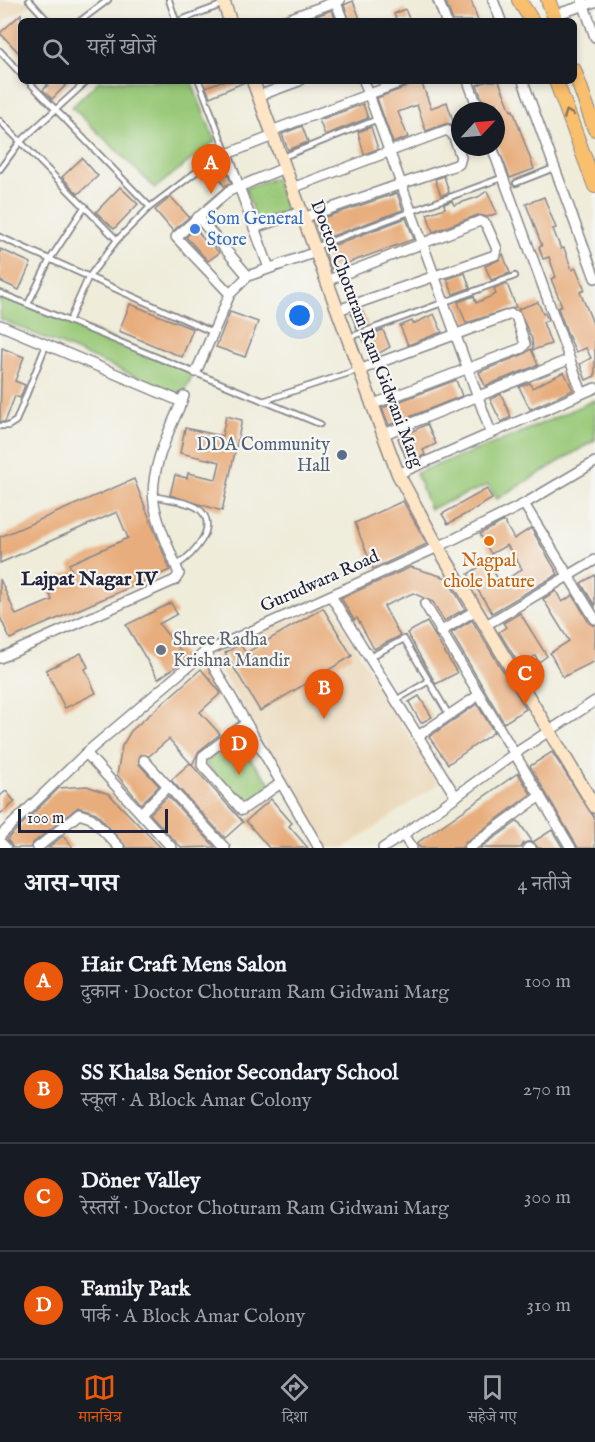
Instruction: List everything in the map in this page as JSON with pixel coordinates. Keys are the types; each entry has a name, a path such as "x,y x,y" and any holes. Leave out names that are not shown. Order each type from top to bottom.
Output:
{"main road":[{"path":"519,0 530,18"},
{"path":"526,0 531,18"},
{"path":"577,78 595,129"},
{"path":"557,84 595,186"}],"street":[{"path":"438,0 445,18"},
{"path":"493,0 500,18"},
{"path":"227,1 230,18"},
{"path":"291,18 337,1 342,18"},
{"path":"552,9 583,2 595,2"},
{"path":"583,2 595,37"},
{"name":"Doctor Choturam Ram Gidwani Marg","path":"254,84 398,474 438,547 595,807"},
{"path":"258,96 291,84"},
{"path":"365,84 491,433"},
{"path":"269,268 227,154 396,84"},
{"path":"469,84 476,102"},
{"path":"524,84 595,278"},
{"path":"254,228 401,184 459,164 461,157 450,130 292,188"},
{"path":"496,156 582,393"},
{"path":"230,294 176,237 238,185 283,163"},
{"path":"198,217 248,276"},
{"path":"326,281 480,221 486,224 497,249 495,255 338,310"},
{"path":"195,372 230,294 248,276 315,249"},
{"path":"359,370 510,314 516,316 524,346 371,405"},
{"path":"0,326 183,399 162,450 154,496 157,518 179,574 167,584 0,658"},
{"path":"382,435 563,362"},
{"path":"398,474 595,388"},
{"name":"Gurudwara Road","path":"0,836 86,753 205,652 438,547 524,504 595,462"},
{"path":"524,504 595,619"},
{"path":"486,625 595,560"},
{"path":"331,596 456,797"},
{"path":"425,604 571,848"},
{"path":"440,632 477,610"},
{"path":"205,652 319,848"},
{"path":"418,736 479,695"},
{"path":"383,848 514,754 595,701"},
{"path":"246,723 204,756 202,765 242,810 281,783"},
{"path":"86,753 172,848"},
{"path":"144,760 225,848"},
{"path":"141,813 168,786"},
{"path":"469,848 540,796"},
{"path":"38,848 79,814 91,818 120,848"},
{"path":"404,835 412,848"},
{"path":"0,842 6,848"}],"lane":[{"path":"29,0 45,18"},
{"path":"84,18 108,0"},
{"path":"169,0 176,18"},
{"path":"184,18 227,1"},
{"path":"0,51 18,71"},
{"path":"31,84 150,207"},
{"path":"0,169 20,142 84,84"},
{"path":"69,321 88,278 117,240 150,207 200,169 227,154 200,84"},
{"path":"283,163 378,119"},
{"path":"0,121 117,240"},
{"path":"516,183 554,168"},
{"path":"315,249 504,177"},
{"path":"28,304 49,261 85,206"},
{"path":"0,237 49,261 212,332"},
{"path":"348,338 515,276"},
{"path":"0,293 320,424"},
{"path":"0,426 8,426 16,421 46,345"},
{"path":"263,401 359,370"},
{"path":"154,496 196,508 205,519 206,529 202,539 187,559 176,566"},
{"path":"370,657 404,639 449,715"},
{"path":"396,700 429,681"}],"shaded area":[{"path":"0,0 40,0 0,23"},
{"path":"328,602 438,784 344,848 325,848 212,655"}],"green space":[{"path":"96,84 192,84 215,141 155,188 72,107"},
{"path":"275,178 286,211 257,222 245,188"},
{"path":"0,294 194,372 182,396 0,319"},
{"path":"595,400 595,440 497,499 488,485 430,509 416,473 511,437"},
{"path":"233,739 273,786 245,810 205,763"}],"building":[{"path":"445,0 471,0 477,18 452,18"},
{"path":"353,1 360,18 349,18 344,5"},
{"path":"405,9 409,18 396,18 394,14"},
{"path":"332,10 335,18 311,18"},
{"path":"21,14 21,18 18,18 18,52 0,33"},
{"path":"67,84 52,99 43,90 48,85"},
{"path":"214,84 240,84 210,97 206,87"},
{"path":"410,84 422,84 431,108 447,102 451,124 426,131 417,105 398,112 408,137 393,143 377,98"},
{"path":"500,84 511,111 513,110 534,169 510,178 501,156 505,156 505,102 483,102 477,85"},
{"path":"363,104 368,118 325,135 319,120"},
{"path":"302,126 308,142 288,150 282,134"},
{"path":"371,127 378,149 364,154 358,132"},
{"path":"82,158 98,176 78,194 62,177"},
{"path":"223,162 231,183 224,186 214,166"},
{"path":"444,176 449,192 441,196 435,179"},
{"path":"120,187 138,204 114,229 96,212"},
{"path":"487,191 497,213 488,217 478,215 433,232 427,214 445,208 444,204 452,201 454,205 478,197"},
{"path":"397,193 403,210 321,240 314,221"},
{"path":"171,197 189,217 173,231 155,210"},
{"path":"544,197 561,249 564,248 572,270 576,268 585,290 580,292 595,328 595,376 586,380 580,364 591,358 586,348 576,352 568,335 558,308 562,306 551,279 556,277 549,257 543,259 539,247 542,246 526,204"},
{"path":"406,218 414,239 331,269 324,249"},
{"path":"196,228 206,243 209,241 219,253 208,261 186,237"},
{"path":"0,249 31,263 19,290 0,281"},
{"path":"503,254 510,273 491,280 485,266 499,260"},
{"path":"465,273 470,288 453,294 447,279"},
{"path":"507,284 516,307 466,323 458,302 474,296 476,303 496,294 494,289"},
{"path":"538,302 548,320 543,322 551,344 533,350 532,339 518,309"},
{"path":"130,304 193,329 182,357 119,331"},
{"path":"361,309 368,325 357,329 351,314"},
{"path":"230,312 258,322 245,357 216,347"},
{"path":"434,314 442,332 408,345 400,326 412,321 413,324"},
{"path":"383,330 390,347 371,358 362,337"},
{"path":"2,348 24,357 15,381 25,385 20,398 15,396 5,422 0,422"},
{"path":"531,349 538,365 485,386 479,372"},
{"path":"564,372 573,390 530,409 519,387 530,383 532,388"},
{"path":"456,380 462,396 389,425 382,408"},
{"path":"501,394 511,417 501,422 490,399"},
{"path":"226,416 242,420 222,511 170,495 175,475 187,478 188,473 216,479 220,462 180,453 185,428 222,436"},
{"path":"427,424 436,444 423,450 425,455 407,461 398,438"},
{"path":"134,479 170,570 10,639 0,617 0,579 16,615 52,600 45,582 72,571 69,564 128,538 117,512 0,563 0,537"},
{"path":"487,489 492,499 448,524 442,514"},
{"path":"403,501 427,544 373,569 355,523"},
{"path":"504,521 514,539 531,528 558,574 492,613 468,574 487,562 501,583 522,569 507,545 491,554 480,534"},
{"path":"411,567 447,578 465,609 444,621 433,602 413,593 384,606 400,636 374,649 357,618 354,620 341,598"},
{"path":"595,575 595,606 581,583"},
{"path":"556,591 562,602 573,595 589,623 595,626 595,661 563,677 550,653 569,641 543,599"},
{"path":"171,603 177,614 159,624 187,659 158,679 126,625"},
{"path":"323,608 352,656 260,711 225,653 240,644 246,653"},
{"path":"520,613 547,656 539,662 535,656 520,666 499,632 506,627 503,623"},
{"path":"472,620 526,709 504,723 451,633"},
{"path":"427,622 457,673 436,684 407,633"},
{"path":"81,653 88,667 85,669 96,693 65,708 46,670"},
{"path":"201,669 221,693 200,712 220,734 199,751 192,765 169,739 149,756 140,755 139,764 159,786 141,804 117,775 122,746 131,731"},
{"path":"419,696 432,717 421,723 409,702"},
{"path":"477,704 494,732 448,764 429,737"},
{"path":"552,752 595,819 595,848 578,848 530,766"},
{"path":"190,763 243,822 225,838 171,780"},
{"path":"518,773 531,794 465,843 462,848 420,848 417,843"},
{"path":"87,786 109,794 161,848 127,848 96,813 78,807 33,843 30,848 13,848 7,839 59,788"},
{"path":"6,791 15,802 0,814 0,796"},
{"path":"168,796 215,847 182,848 171,837 150,814"},
{"path":"271,799 292,823 289,826 308,848 269,848 246,821"},
{"path":"518,821 532,841 524,843 521,848 480,848"},
{"path":"552,830 563,848 538,848 533,842"},
{"path":"63,836 73,848 48,848"}],"place":[{"name":"Hair Craft Mens Salon","path":"211,194"},
{"name":"Som General Store","path":"195,229"},
{"name":"DDA Community Hall","path":"342,455"},
{"name":"Nagpal chole bature","path":"489,541"},
{"name":"Shree Radha Krishna Mandir","path":"161,650"},
{"name":"Döner Valley","path":"525,705"},
{"name":"SS Khalsa Senior Secondary School","path":"324,719"},
{"name":"Family Park","path":"239,775"}],"district":[{"name":"Lajpat Nagar IV","path":"89,579"}]}
